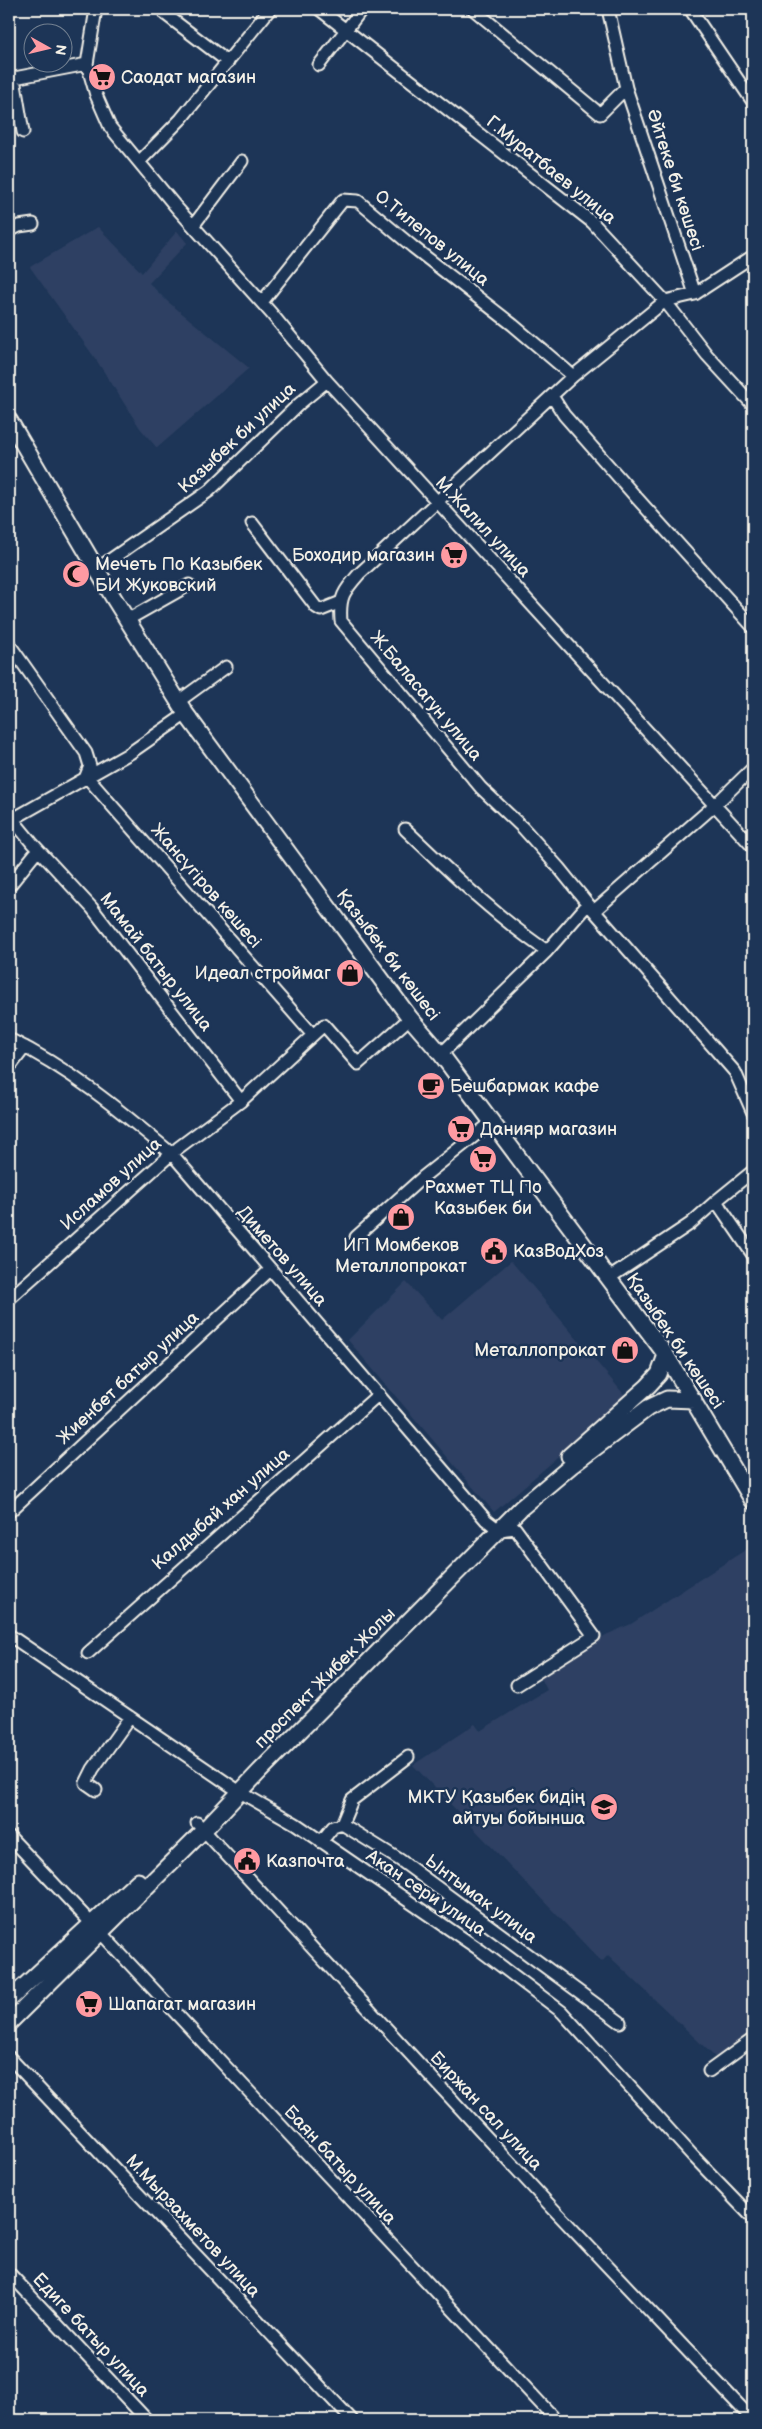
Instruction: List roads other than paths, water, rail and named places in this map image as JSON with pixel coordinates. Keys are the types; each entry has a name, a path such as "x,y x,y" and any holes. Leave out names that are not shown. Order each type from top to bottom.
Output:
{"main road":[{"name":"Қазыбек би көшесі","path":"9,420 127,620 183,708 410,1018 441,1054 666,1355 753,1501"},
{"name":"проспект Жибек Жолы","path":"9,2023 96,1928 200,1826 496,1527 648,1386 659,1374 666,1355"},
{"name":"проспект Жибек Жолы","path":"496,1527 571,1466 648,1408 667,1399 694,1400"},
{"name":"проспект Жибек Жолы","path":"9,2000 96,1928"}],"street":[{"name":"М.Жалил улица","path":"96,9 87,64 96,95 110,127 193,226 262,302 327,381 753,847"},
{"path":"139,162 159,144 270,9"},
{"name":"Г.Муратбаев улица","path":"319,9 592,222 665,301 707,354 753,405"},
{"path":"319,65 362,9"},
{"path":"473,9 600,114 626,88"},
{"name":"Әйтеке би көшесі","path":"608,9 626,88 695,294"},
{"path":"690,9 753,102"},
{"path":"165,14 228,62"},
{"path":"23,132 11,79 87,64"},
{"path":"193,226 242,162"},
{"name":"О.Тилепов улица","path":"262,302 343,200 358,200 413,247 513,325 573,376"},
{"path":"9,230 19,226 34,224"},
{"path":"252,523 316,607 321,610 341,602 344,590 354,580 436,501 573,376 665,301 695,294 753,256"},
{"name":"Казыбек би улица","path":"97,569 209,491 299,404 327,381"},
{"path":"552,396 564,415 622,482 753,627"},
{"path":"127,620 189,585"},
{"name":"Ж.Баласагун улица","path":"341,602 341,620 402,696 481,788 529,835 735,1072 753,1112"},
{"path":"9,644 86,753 90,766 86,776"},
{"path":"11,817 130,753 183,708 226,666"},
{"path":"441,1054 591,908 715,805 753,768"},
{"name":"Жансүгіров көшесі","path":"86,776 313,1035"},
{"name":"Мамай батыр улица","path":"11,817 38,850 92,908 241,1101"},
{"path":"405,829 491,908 547,951"},
{"path":"9,886 38,850"},
{"path":"313,1035 324,1025 358,1064 410,1018"},
{"name":"Исламов улица","path":"9,1299 172,1154 241,1101 313,1035"},
{"name":"Диметов улица","path":"9,1039 25,1047 118,1108 172,1154 486,1520 496,1527"},
{"path":"9,1068 25,1047"},
{"path":"356,1237 423,1177 492,1122"},
{"path":"609,1278 690,1224 753,1171"},
{"path":"716,1201 753,1255"},
{"name":"Жиенбет батыр улица","path":"9,1512 270,1270"},
{"name":"Калдыбай хан улица","path":"88,1653 379,1394"},
{"path":"496,1527 515,1528 594,1636 518,1685"},
{"name":"Акан сери улица","path":"9,1635 236,1789 296,1824 480,1950 562,2012 692,2156 753,2218"},
{"path":"96,1790 86,1783 130,1717"},
{"path":"321,1842 333,1827 342,1824 352,1800 408,1757"},
{"name":"Ынтымак улица","path":"342,1824 400,1860 476,1918 620,2022"},
{"name":"Биржан сал улица","path":"200,1826 543,2198 753,2420"},
{"name":"Баян батыр улица","path":"9,1836 556,2420"},
{"path":"709,2071 753,2039"},
{"name":"М.Мырзахметов улица","path":"9,2056 352,2420"},
{"name":"Едиге батыр улица","path":"9,2273 147,2420"}],"place":[{"name":"Саодат магазин","path":"102,77"},
{"name":"Боходир магазин","path":"454,555"},
{"name":"Мечеть По Казыбек БИ Жуковский","path":"76,574"},
{"name":"Идеал строймаг","path":"350,973"},
{"name":"Бешбармак кафе","path":"431,1086"},
{"name":"Данияр магазин","path":"461,1129"},
{"name":"Рахмет ТЦ По Казыбек би","path":"483,1159"},
{"name":"ИП Момбеков Металлопрокат","path":"401,1217"},
{"name":"КазВодХоз","path":"494,1251"},
{"name":"Металлопрокат","path":"625,1350"},
{"name":"МКТУ Қазыбек бидің айтуы бойынша","path":"604,1807"},
{"name":"Казпочта","path":"247,1861"},
{"name":"Шапагат магазин","path":"89,2004"}]}
